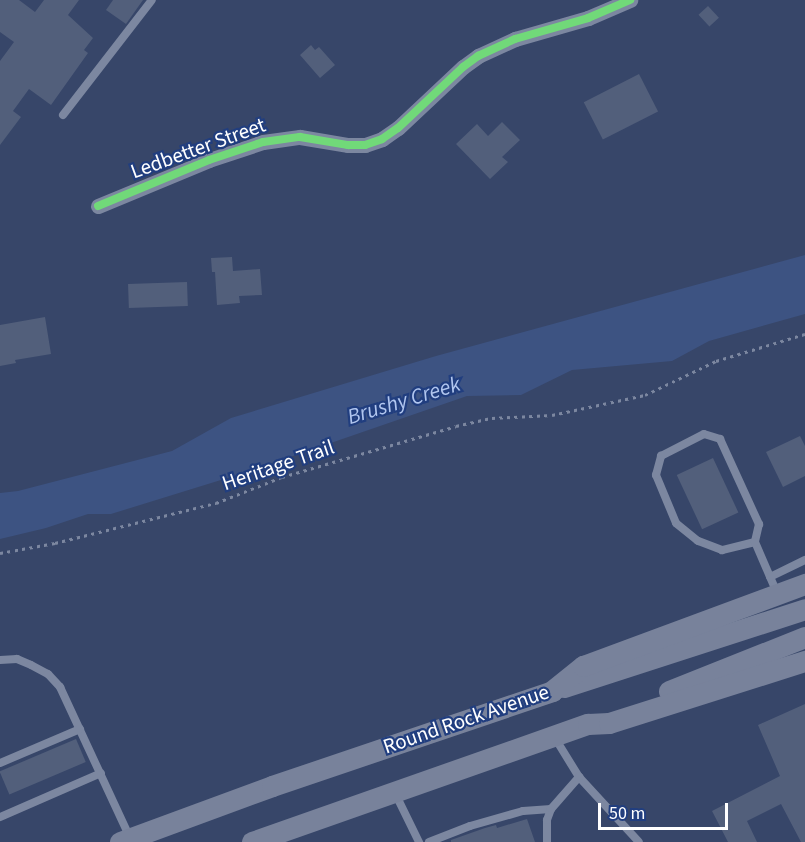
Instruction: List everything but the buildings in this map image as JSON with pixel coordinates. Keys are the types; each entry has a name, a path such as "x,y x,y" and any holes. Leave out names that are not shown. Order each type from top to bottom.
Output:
{"main road":[{"name":"Round Rock Avenue","path":"125,840 283,782 552,691 583,666 773,586 805,584"},
{"path":"552,691 805,609"},
{"path":"252,842 588,724 805,637"},
{"path":"588,724 609,723 805,661"}],"street":[{"name":"Ledbetter Street","path":"98,206 209,160 263,142 300,136 348,146 365,145 382,139 398,128 463,67 478,56 515,39 588,18 630,0"}],"lane":[{"path":"63,115 152,0"},
{"path":"755,542 722,550 698,541 676,523 656,475 660,456 704,434 720,439 759,524 755,542 773,586 805,560"},
{"path":"0,660 17,659 48,674 60,687 101,773 125,840"},
{"path":"0,763 80,729"},
{"path":"554,736 579,777 639,842"},
{"path":"0,817 101,773"},
{"path":"547,842 547,820 551,809 579,777"},
{"path":"395,792 419,842"},
{"path":"429,842 470,826 523,811 551,809"}],"water":[{"name":"Brushy Creek","path":"805,255 805,314 709,341 672,361 572,370 521,395 467,396 250,471 111,514 88,514 46,528 0,539 0,493 18,491 172,451 231,418 436,356"}],"cycle path":[{"path":"98,206 209,160 263,142 300,137 348,145 365,145 382,139 398,128 463,67 478,56 515,39 588,18 630,0"}]}
